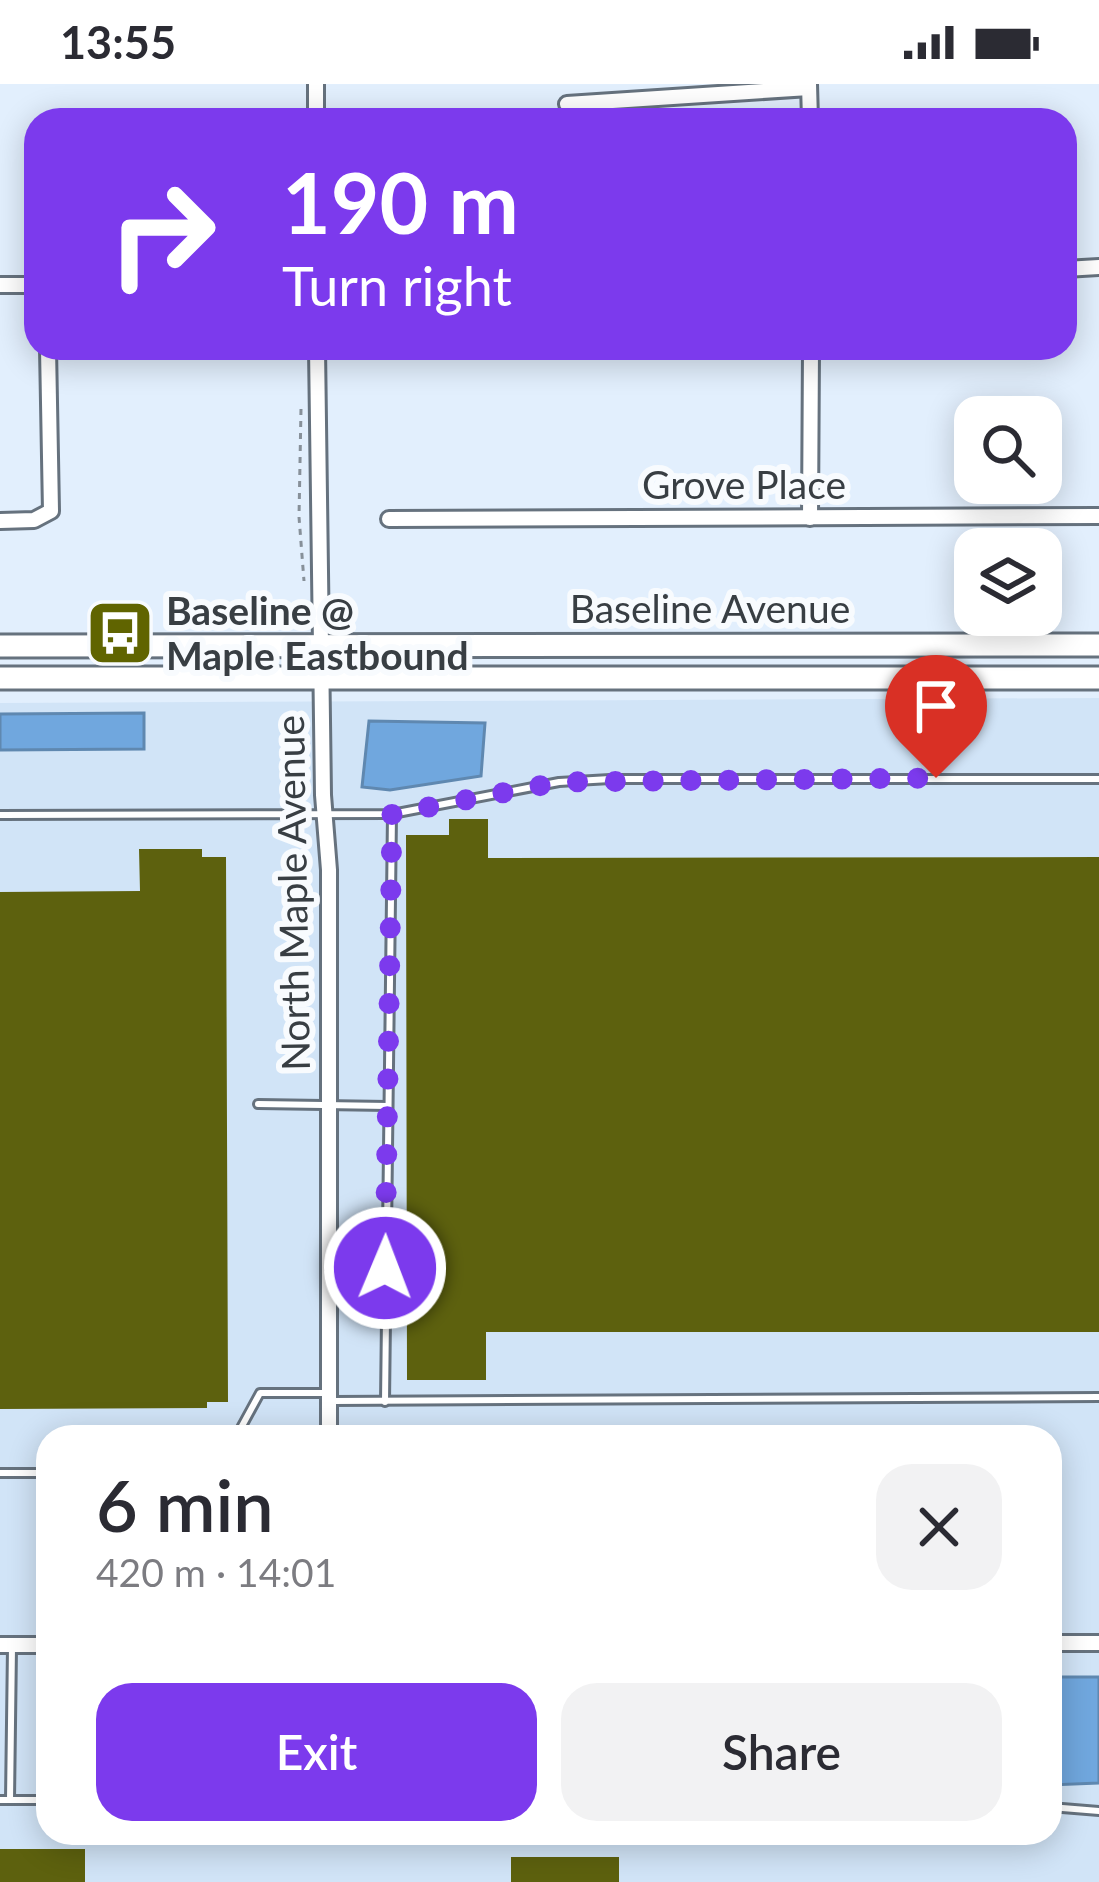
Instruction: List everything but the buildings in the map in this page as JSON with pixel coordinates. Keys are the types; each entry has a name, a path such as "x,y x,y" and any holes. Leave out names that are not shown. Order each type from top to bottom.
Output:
{"main road":[{"name":"Baseline Avenue","path":"0,646 1099,645"},
{"path":"0,678 1099,678"}],"street":[{"path":"567,104 809,86"},
{"path":"0,520 34,520 51,511 48,360"},
{"name":"North Maple Avenue","path":"317,360 328,870 329,1425"},
{"path":"810,518 812,360"},
{"name":"Grove Place","path":"388,519 1099,516"},
{"path":"1062,1643 1099,1643"}],"lane":[{"path":"0,814 392,814 576,781 1099,779"},
{"path":"385,1402 392,814"},
{"path":"258,1104 388,1106"},
{"path":"243,1425 260,1394 385,1402 1099,1397"},
{"path":"0,1473 36,1473"},
{"path":"6,1645 5,1800 36,1800"},
{"path":"1062,1808 1099,1811"}],"path":[{"path":"301,409 299,517 304,584"}],"shaded area":[{"path":"1099,698 1099,1882 0,1882 0,703"}],"water":[{"path":"144,713 144,749 0,750 0,714"},
{"path":"369,721 485,723 481,776 390,790 362,787"},
{"path":"1062,1677 1099,1677 1099,1783 1062,1785"}],"place":[{"name":"Baseline @ Maple Eastbound","path":"120,633"}],"route":[{"path":"385,1268 392,814 559,782 936,778"}]}
